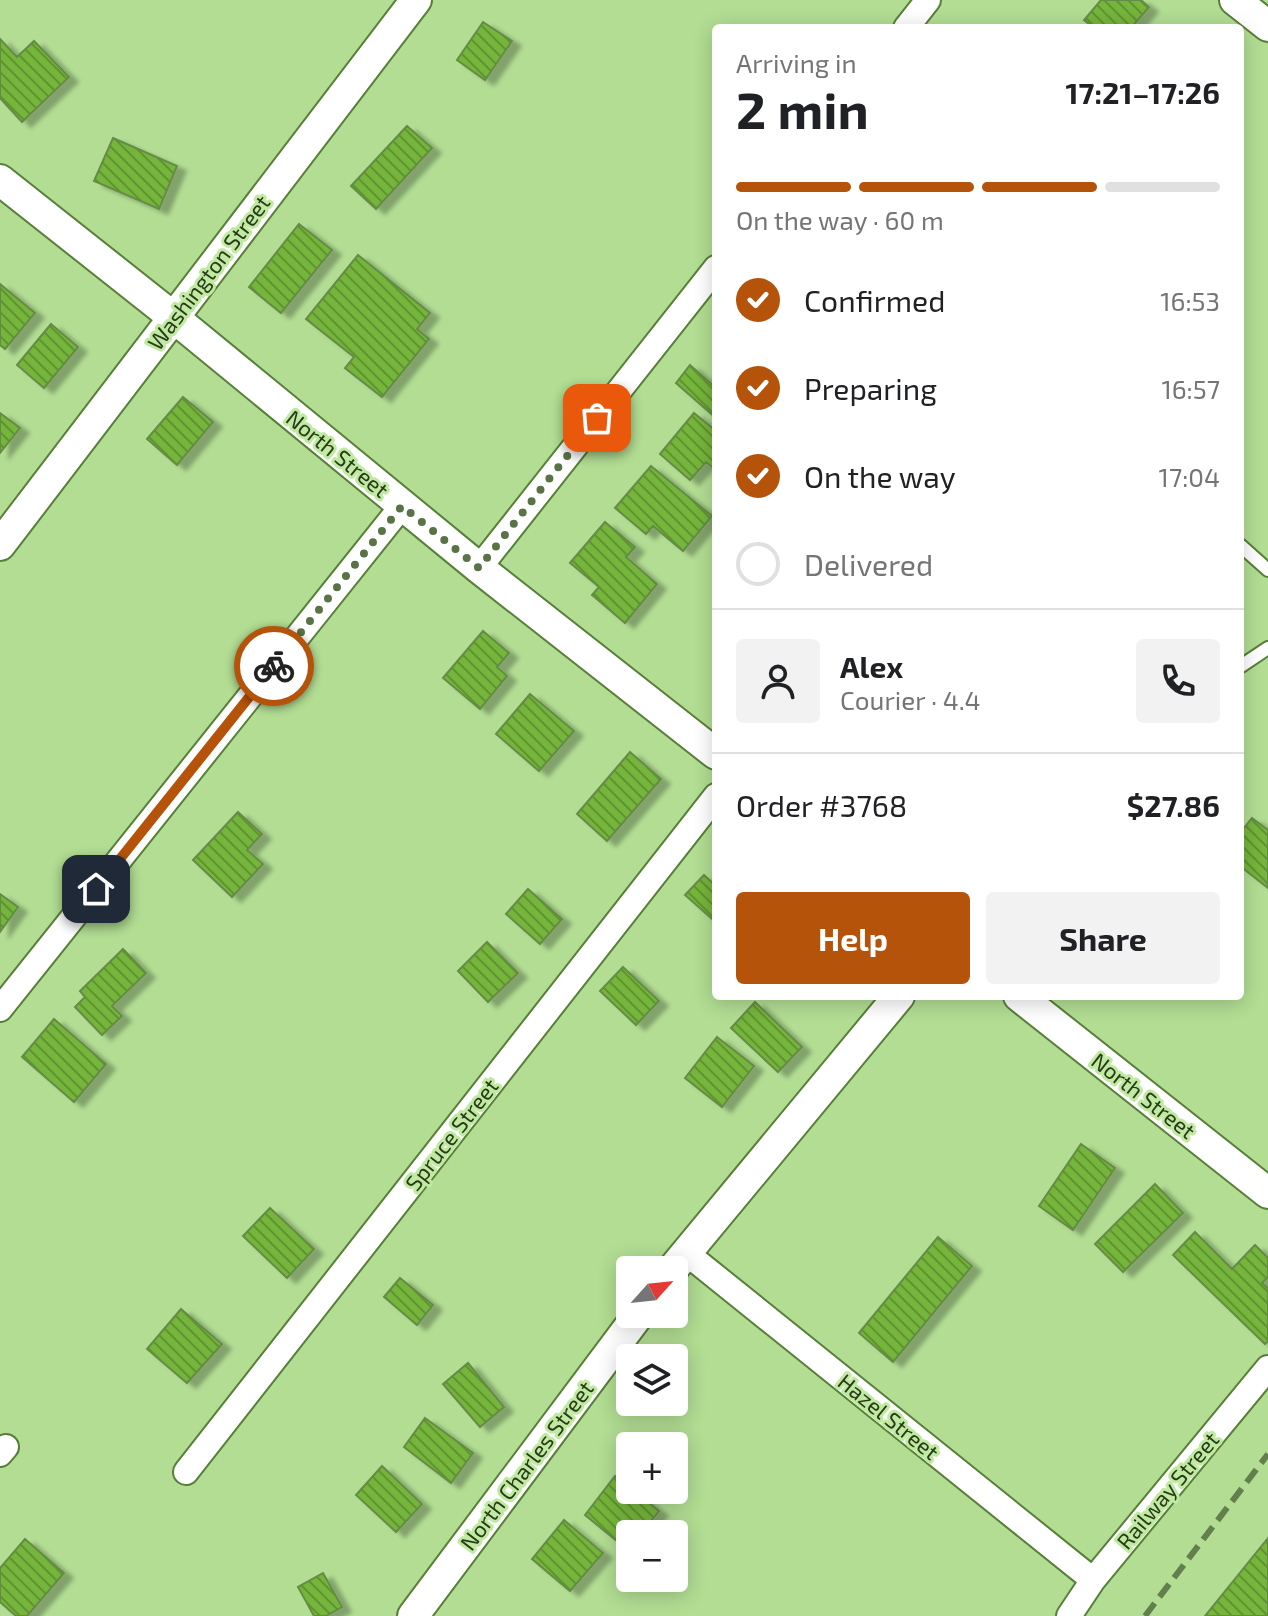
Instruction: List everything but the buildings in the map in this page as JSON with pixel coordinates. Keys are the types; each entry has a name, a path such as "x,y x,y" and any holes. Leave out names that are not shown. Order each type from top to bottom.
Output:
{"street":[{"name":"Washington Street","path":"0,545 416,0"},
{"path":"909,24 928,0"},
{"path":"1235,0 1268,26"},
{"name":"North Street","path":"0,180 173,317 479,568 712,751"},
{"path":"479,568 712,273"},
{"path":"0,1009 402,506"},
{"name":"Spruce Street","path":"186,1472 712,801"},
{"path":"682,1256 896,1000"},
{"name":"North Street","path":"1024,1000 1268,1193"},
{"name":"Hazel Street","path":"688,1269 1093,1580"},
{"name":"North Charles Street","path":"413,1616 629,1328"},
{"name":"Railway Street","path":"1069,1616 1093,1580 1268,1368"}],"lane":[{"path":"1244,549 1268,570"},
{"path":"1244,663 1268,648"}],"railway":[{"path":"1145,1616 1268,1454"}],"way so far":[{"path":"274,666 402,506 479,568 597,418"}],"route":[{"path":"96,889 274,666"}]}
